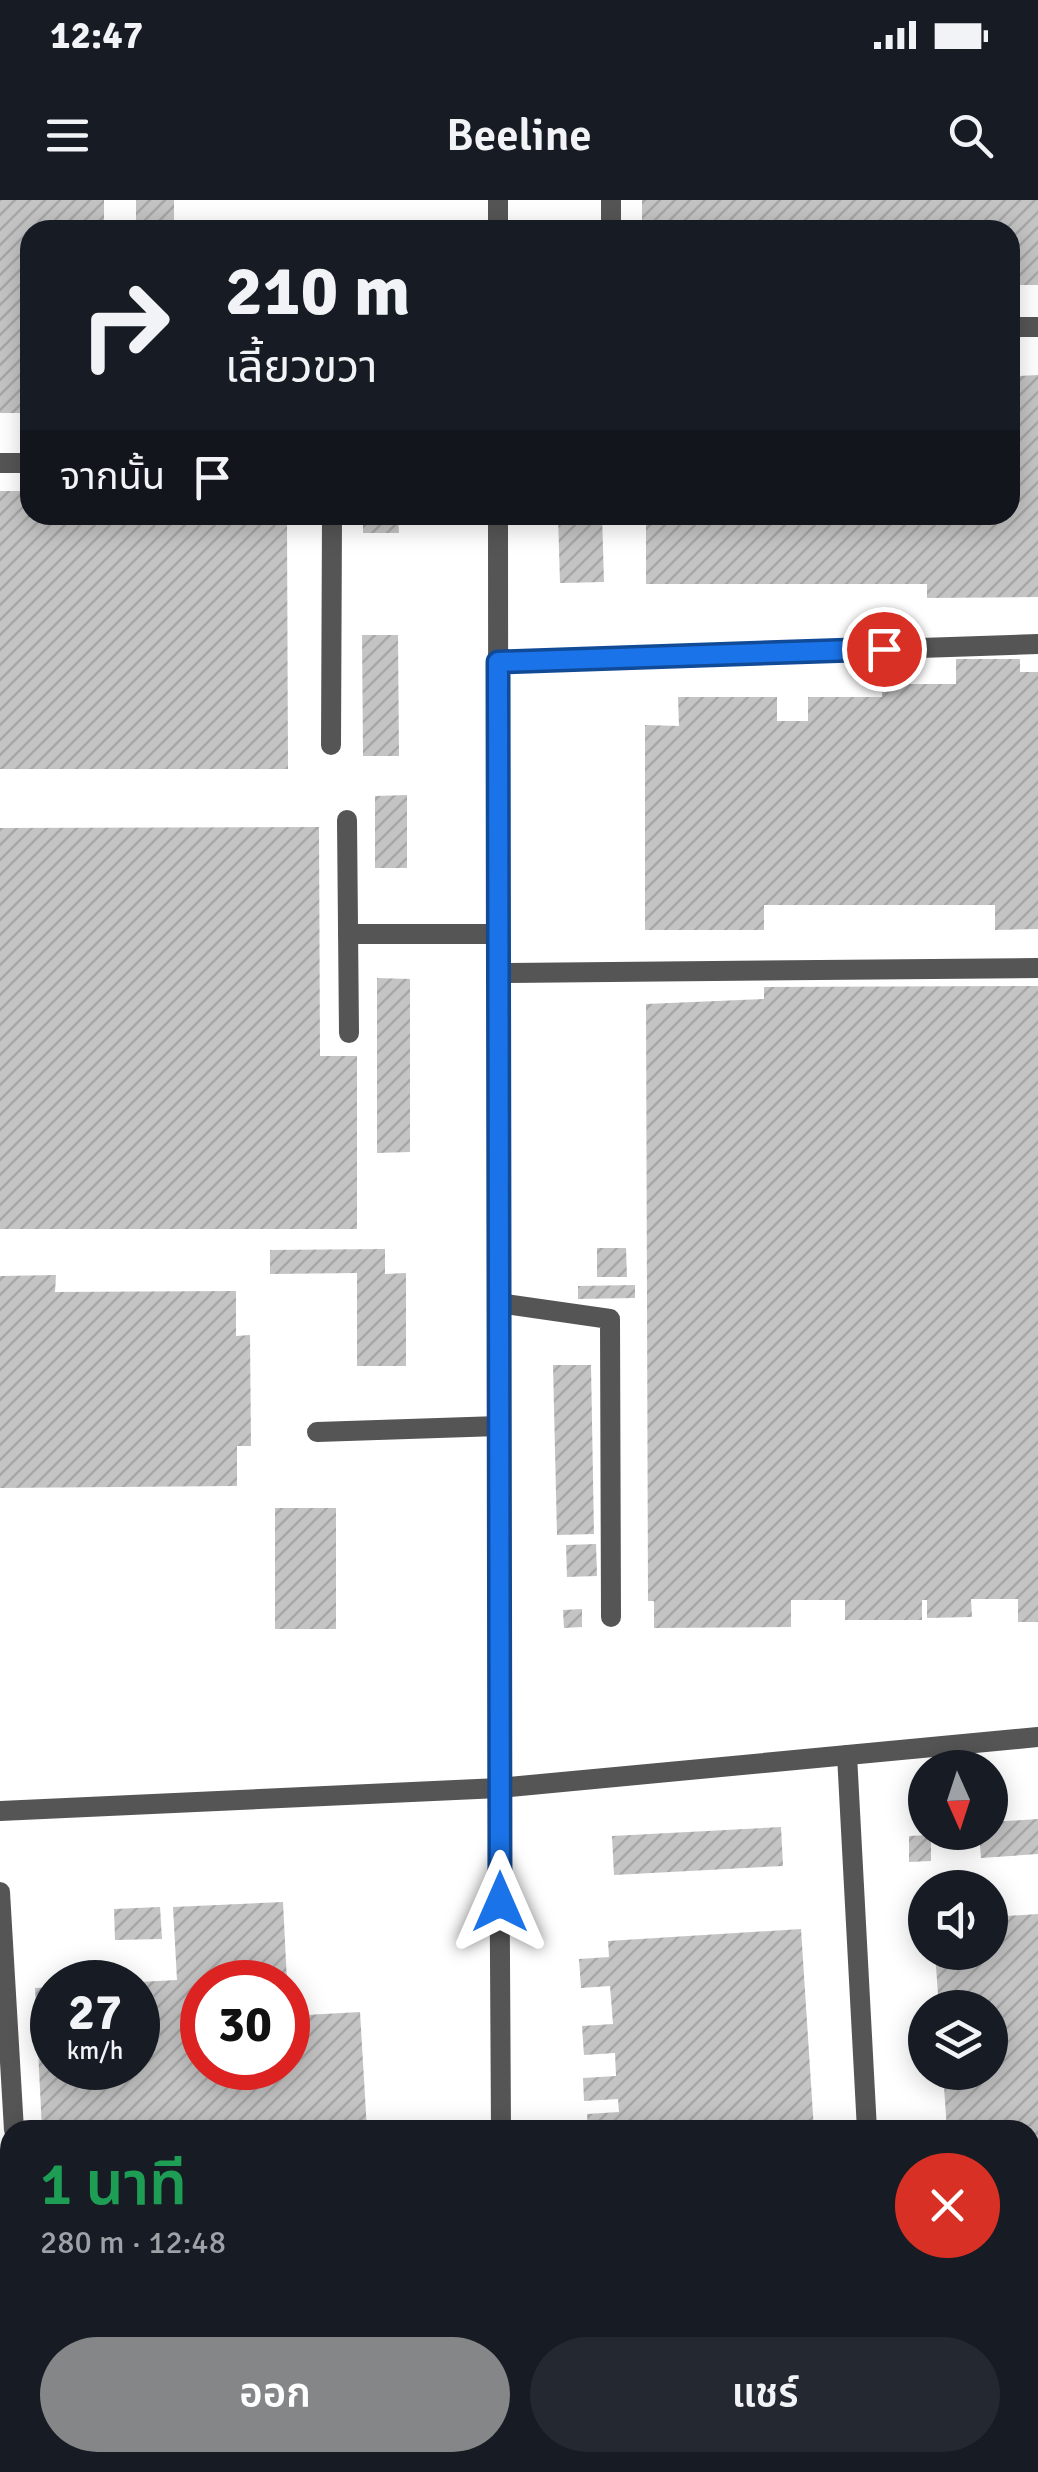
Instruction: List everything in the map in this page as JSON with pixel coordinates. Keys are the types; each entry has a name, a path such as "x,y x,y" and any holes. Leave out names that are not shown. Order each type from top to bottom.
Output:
{"street":[{"path":"331,745 332,525"},
{"path":"498,525 501,2120"},
{"path":"498,662 1038,644"},
{"path":"347,820 349,1033"},
{"path":"348,934 498,934"},
{"path":"498,972 1038,968"},
{"path":"498,1303 610,1318 611,1618"},
{"path":"317,1432 499,1426"},
{"path":"0,1811 499,1788 1038,1737"},
{"path":"847,1755 866,2120"},
{"path":"0,1892 13,2120"}],"building":[{"path":"0,200 104,200 104,220 20,220 20,413 0,413"},
{"path":"136,200 174,200 174,220 136,220"},
{"path":"642,200 1038,200 1038,285 1020,285 1020,220 642,220"},
{"path":"1038,375 1038,597 927,598 927,584 646,584 646,525 1020,525 1020,376"},
{"path":"0,491 20,491 20,525 287,525 288,769 0,769"},
{"path":"363,525 399,525 399,533 363,533"},
{"path":"558,525 602,525 604,582 560,583"},
{"path":"362,635 398,635 399,756 363,756"},
{"path":"956,659 1020,659 1020,672 1038,672 1038,929 995,930 995,905 764,905 764,930 645,930 645,725 679,726 678,697 777,697 777,721 808,721 808,697 882,697 882,684 956,684"},
{"path":"407,795 407,868 375,868 375,796"},
{"path":"319,827 320,1056 357,1056 357,1229 0,1229 0,828"},
{"path":"377,978 410,979 410,1152 377,1153"},
{"path":"1038,986 1038,1622 1018,1622 1018,1599 971,1599 972,1617 927,1618 927,1600 922,1600 922,1620 845,1620 845,1600 791,1600 791,1627 654,1628 654,1601 648,1601 646,1004 764,999 764,987"},
{"path":"597,1248 626,1248 627,1277 597,1277"},
{"path":"385,1249 385,1274 406,1273 406,1366 357,1366 357,1273 270,1274 270,1250"},
{"path":"56,1275 55,1292 236,1291 236,1336 250,1335 251,1446 237,1446 237,1486 0,1488 0,1276"},
{"path":"635,1285 635,1298 578,1299 578,1286"},
{"path":"553,1365 591,1365 594,1534 557,1535"},
{"path":"275,1508 336,1508 336,1629 275,1629"},
{"path":"596,1544 597,1576 567,1577 566,1545"},
{"path":"582,1609 582,1627 564,1628 563,1610"},
{"path":"1038,1819 1038,1854 981,1858 980,1850 1008,1850 1008,1821"},
{"path":"781,1827 783,1866 614,1875 612,1836"},
{"path":"909,1850 931,1850 931,1861 909,1862"},
{"path":"283,1902 286,1960 180,1960 180,2090 310,2090 310,2015 360,2012 366,2120 42,2120 40,2090 160,2090 160,1981 177,1980 173,1907"},
{"path":"160,1907 162,1939 115,1940 114,1909"},
{"path":"1038,1914 1038,2120 946,2120 944,2090 1008,2090 1008,1990 938,1990 936,1970 1008,1970 1008,1916"},
{"path":"801,1929 813,2120 587,2120 587,2114 619,2112 618,2099 584,2101 583,2078 616,2076 615,2053 584,2055 582,2026 613,2024 610,1986 581,1988 579,1959 609,1957 608,1941"}],"route":[{"path":"500,1902 498,662 884,649"}]}
